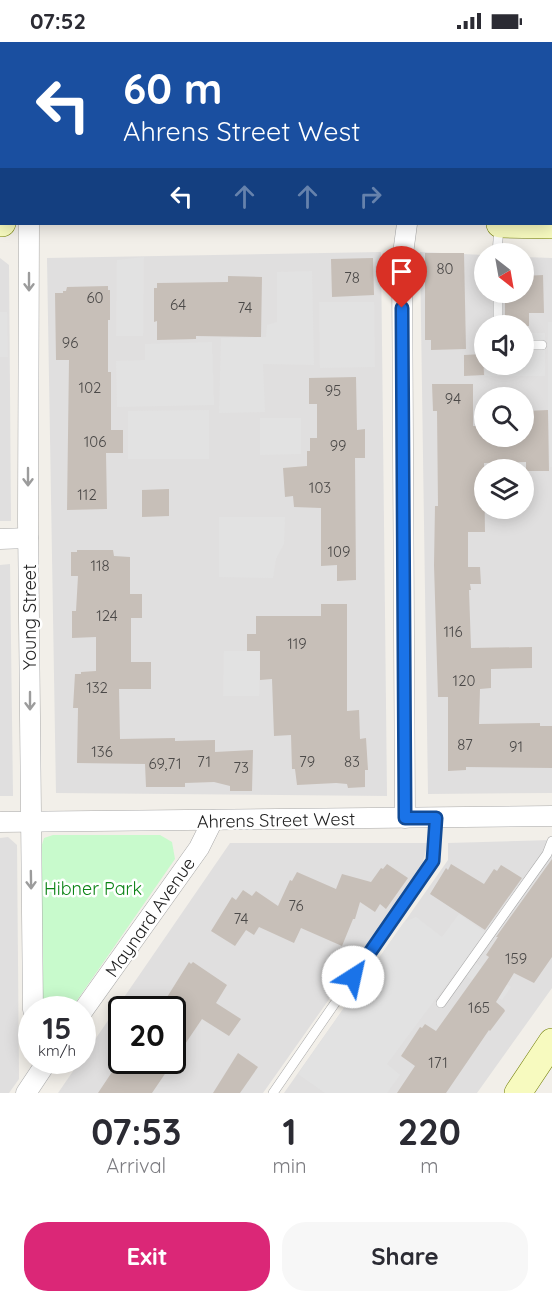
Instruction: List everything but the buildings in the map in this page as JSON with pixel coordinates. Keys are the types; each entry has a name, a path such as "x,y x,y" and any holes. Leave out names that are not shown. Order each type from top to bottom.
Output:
{"main road":[{"path":"525,1088 552,1042"}],"street":[{"name":"Young Street","path":"29,225 28,538 33,996"},
{"path":"405,818 402,261 406,225"},
{"path":"0,539 28,538"},
{"name":"Ahrens Street West","path":"0,822 552,816"},
{"name":"Maynard Avenue","path":"93,996 199,848 213,820"},
{"path":"26,1093 39,1074"}],"lane":[{"path":"498,243 500,225"},
{"path":"534,345 542,345"},
{"path":"273,1093 433,861 436,818"},
{"path":"441,1003 547,854 552,842"}],"shaded area":[{"path":"381,252 387,796 56,793 47,258"},
{"path":"420,252 474,255 474,303 534,303 534,257 552,258 552,793 428,794"},
{"path":"144,257 143,336 116,336 117,260"},
{"path":"0,258 9,265 11,521 0,521"},
{"path":"312,271 314,365 263,364 265,412 219,413 221,338 266,337 267,325 277,322 277,272"},
{"path":"319,302 374,302 375,367 320,368"},
{"path":"0,312 7,312 8,357 0,357"},
{"path":"548,322 552,322 552,467 550,467 548,410"},
{"path":"534,333 545,333 545,376 485,376 534,375"},
{"path":"212,342 214,405 117,407 116,361 145,360 145,344"},
{"path":"209,410 209,459 128,459 128,411"},
{"path":"548,410 549,471 534,470 534,459 497,459 496,447 534,447 534,411"},
{"path":"260,418 301,418 301,454 260,455"},
{"path":"219,517 285,517 284,544 276,559 273,578 219,577"},
{"path":"10,564 13,796 0,796 0,565"},
{"path":"224,651 260,651 259,696 223,696"},
{"path":"8,837 17,845 19,1079 9,1093 0,1093 0,838"},
{"path":"552,840 552,988 477,1093 284,1093 448,860 448,843"},
{"path":"230,843 428,843 421,869 263,1093 58,1093 71,1074 96,1074 96,1038 108,1021 108,1074 186,1074 186,996 125,996"},
{"path":"459,914 485,932 467,957 511,987 502,1000 457,970 387,1064 400,1075 387,1093 325,1093 298,1074 404,922 416,917 442,937"}],"green space":[{"name":"Hibner Park","path":"53,835 160,835 172,842 175,859 80,996 42,996 41,848 44,838"}],"route":[{"path":"353,977 433,861 435,838 436,818 405,818 402,308"}]}
